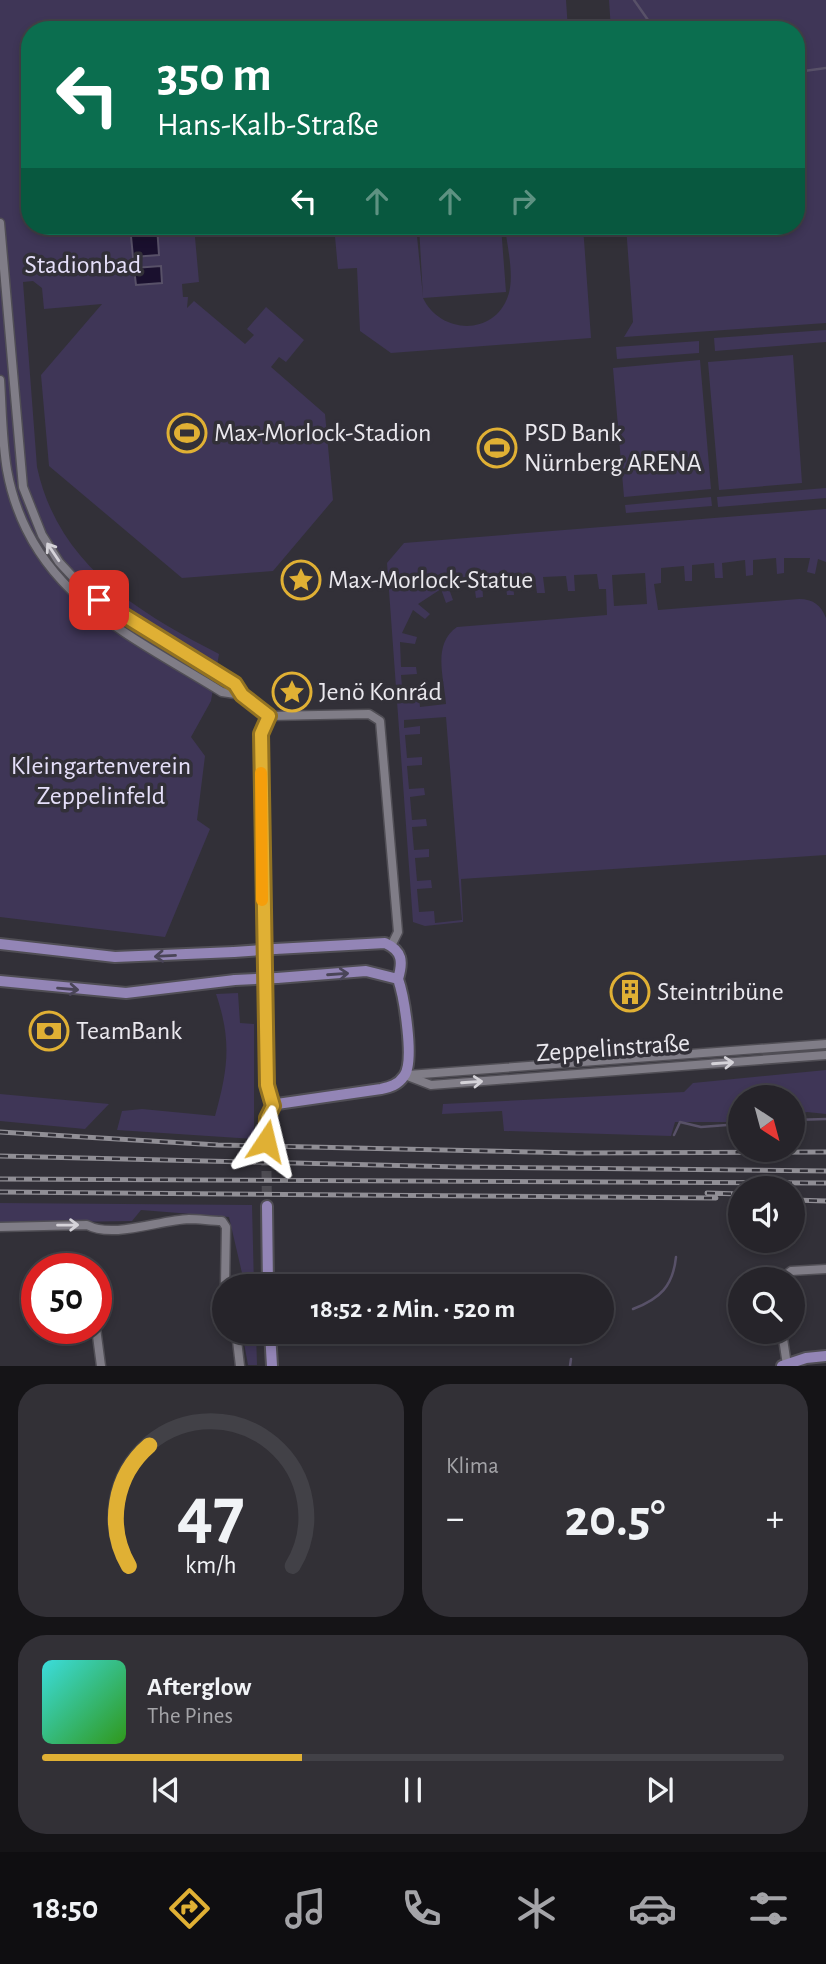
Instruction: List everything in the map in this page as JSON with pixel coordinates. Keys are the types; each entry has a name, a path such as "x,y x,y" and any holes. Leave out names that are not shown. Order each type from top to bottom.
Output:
{"main road":[{"path":"0,944 114,957 371,942 391,946 400,954 403,964 398,979 404,1003 408,1064 405,1075"},
{"path":"0,981 126,993 235,980 366,971 398,979"},
{"name":"Zeppelinstraße","path":"273,1106 381,1089 395,1085 405,1075"},
{"path":"266,1141 267,1118 273,1106"},
{"path":"267,1206 268,1274"},
{"path":"271,1344 272,1366"},
{"path":"786,1365 806,1358 826,1356"}],"street":[{"path":"0,223 3,308 23,487 42,535 60,562 84,589 235,684 242,695 269,716 369,714 380,721 398,932 391,946"},
{"path":"0,380 8,470 20,515 47,567 89,608 108,621 222,692 242,695"},
{"path":"108,621 114,610"},
{"path":"269,716 261,734 261,816 267,1085 273,1106"},
{"name":"Zeppelinstraße","path":"405,1075 826,1044"},
{"name":"Zeppelinstraße","path":"405,1075 431,1085 826,1055"},
{"path":"0,1227 86,1225 94,1228 137,1228 188,1219 222,1221 226,1227 225,1274"},
{"path":"805,1270 826,1269"},
{"path":"98,1344 101,1366"},
{"path":"237,1344 240,1366"},
{"path":"783,1344 786,1365"}],"green space":[{"path":"0,0 566,0 567,21 21,21 21,235 195,235 199,282 182,284 183,297 188,297 187,308 194,301 245,344 254,335 247,329 266,307 304,340 286,362 279,357 271,367 325,414 333,500 273,571 182,578 49,466 41,375 102,304 44,309 42,288 33,281 23,282 37,467 47,501 63,531 82,557 105,581 158,620 219,654 211,701 191,737 205,756 197,820 210,829 165,937 0,917"},
{"path":"609,0 826,0 826,323 624,337 633,322 627,235 805,235 805,21 610,21"},
{"path":"335,235 417,235 423,297 420,235 502,235 506,292 423,298 441,319 467,326 491,319 508,296 511,271 506,235 584,235 591,338 391,353 360,331 357,268 338,269"},
{"path":"826,330 826,342 715,351 714,338"},
{"path":"699,341 699,353 617,359 616,347"},
{"path":"793,355 802,483 719,490 708,362"},
{"path":"700,360 711,489 624,497 613,368"},
{"path":"826,488 826,498 718,507 717,497"},
{"path":"711,497 712,506 626,513 625,505"},
{"path":"826,509 826,562 818,559 815,574 807,572 810,558 784,558 784,573 777,574 776,558 753,560 753,575 746,576 745,560 722,563 723,578 715,578 714,563 692,565 692,581 685,581 684,566 661,568 661,583 654,584 658,610 799,599 808,600 822,610 826,618 826,855 461,879 463,922 425,926 413,922 387,563 404,543","holes":["645,573 647,604 614,606 612,575","597,574 599,589 606,589 607,615 457,627 449,634 442,652 446,704 420,707 419,697 403,698 401,675 417,674 416,667 401,667 400,642 415,644 417,637 402,633 413,610 425,619 430,614 418,604 441,589 446,603 453,600 448,586 474,583 476,598 483,597 482,582 505,580 507,595 514,595 513,579 535,578 537,593 545,593 543,577 566,576 568,591 575,591 574,575","446,717 462,920 435,923 434,911 419,912 417,889 432,888 431,880 417,881 415,858 429,857 429,849 414,850 412,827 427,826 426,819 412,820 410,797 425,795 424,788 409,789 407,766 422,765 422,757 407,758 405,735 420,734 420,726 404,728 404,720"]},
{"path":"238,993 240,1023 254,1024 254,1139 117,1130 122,1111 142,1109 215,1116 223,1084 226,1055 224,1026 216,994"},
{"path":"826,1070 826,1114 805,1113 805,1085 728,1085 728,1122 675,1122 671,1136 504,1131 502,1111 442,1114 443,1104 684,1092 693,1083"},
{"path":"0,1094 109,1104 85,1129 0,1121"},
{"path":"0,1203 252,1205 254,1274 242,1274 229,1217 141,1210 132,1221 0,1223"},
{"path":"244,1344 256,1344 257,1365 248,1365"}],"shaded area":[{"path":"131,235 158,235 159,255 133,257"},
{"path":"161,266 162,283 136,285 134,268"}],"waterway":[{"path":"634,0 649,21"},
{"path":"805,71 826,68"},
{"path":"805,1120 826,1119"},
{"path":"674,1135 680,1122 701,1127 728,1125"},
{"path":"633,1309 651,1301 664,1290 672,1276 676,1257"},
{"path":"570,1366 571,1359"}],"tunnel":[{"path":"266,1141 267,1206"}],"railway":[{"path":"0,1132 218,1145 578,1153 826,1152"},
{"path":"0,1156 459,1167 826,1171"},
{"path":"0,1179 826,1183"},
{"path":"0,1192 716,1198"},
{"path":"707,1193 728,1194"},
{"path":"805,1200 826,1201"}],"slow traffic":[{"path":"261,773 262,900"}],"place":[{"name":"Max-Morlock-Stadion","path":"187,433"},
{"name":"PSD Bank Nürnberg ARENA","path":"497,448"},
{"name":"Max-Morlock-Statue","path":"301,580"},
{"name":"Jenö Konrád","path":"292,692"},
{"name":"Steintribüne","path":"630,992"},
{"name":"TeamBank","path":"49,1031"}],"route":[{"path":"99,600 235,684 242,695 269,716 261,734 267,1085 273,1106 266,1123 266,1141"}],"park label":[{"name":"Stadionbad","path":"83,265"},
{"name":"Kleingartenverein Zeppelinfeld","path":"101,781"}]}
